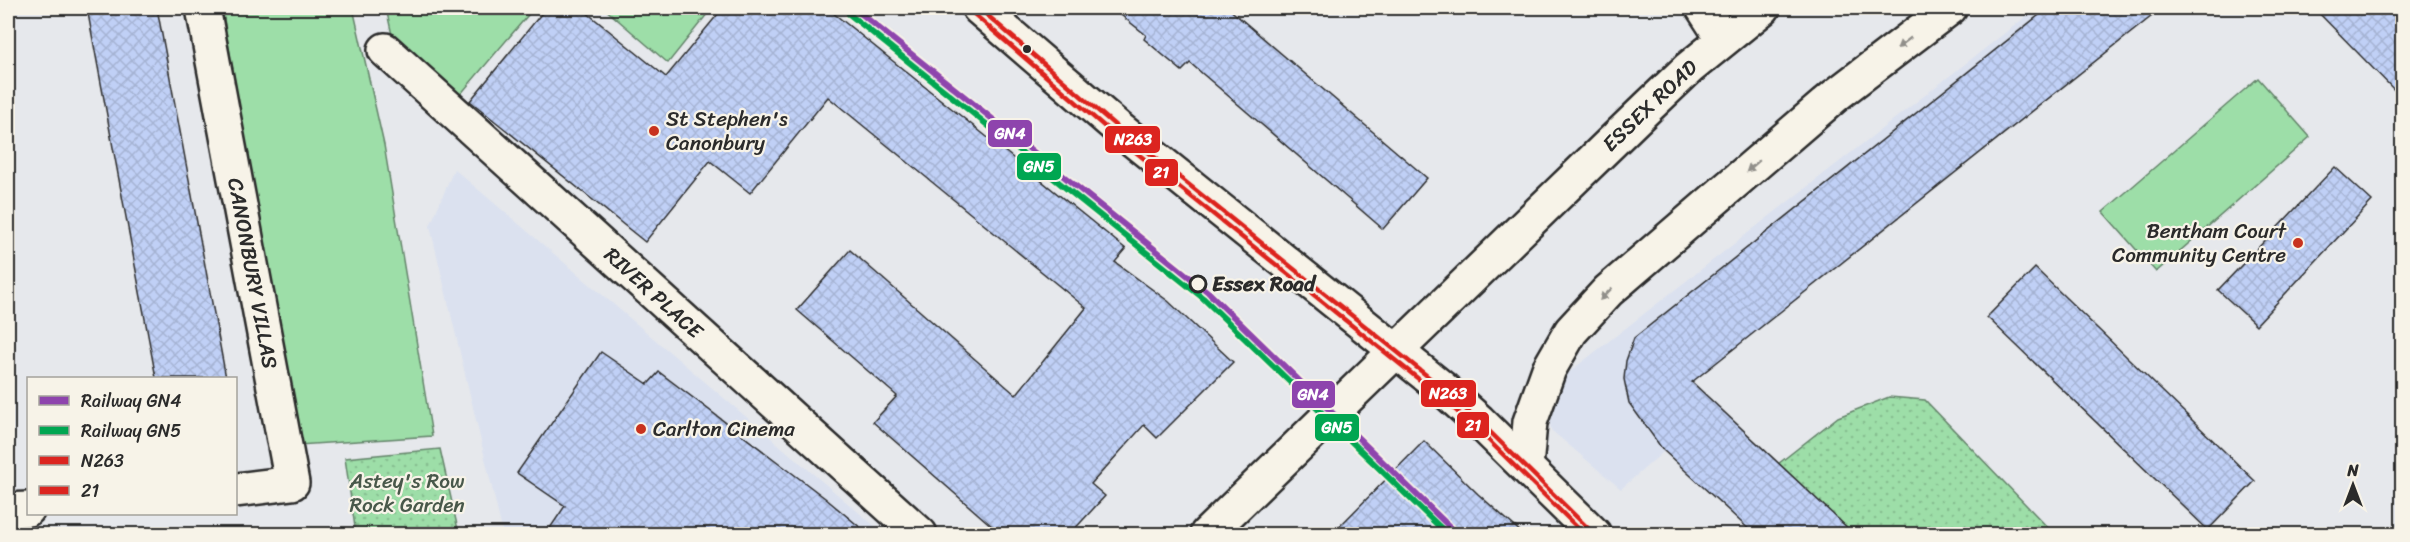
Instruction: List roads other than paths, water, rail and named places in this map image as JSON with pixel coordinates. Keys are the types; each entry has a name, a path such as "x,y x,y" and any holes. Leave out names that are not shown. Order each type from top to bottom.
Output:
{"street":[{"name":"CANONBURY VILLAS","path":"203,8 292,483 237,490"},
{"path":"979,8 1117,128 1441,387 1594,534"},
{"path":"1703,8 1724,39"},
{"name":"ESSEX ROAD","path":"1206,534 1650,105 1724,39 1764,8"},
{"path":"1526,467 1530,422 1549,369 1571,331 1608,291 1836,95 1950,8"},
{"name":"RIVER PLACE","path":"385,50 920,534"},
{"path":"8,510 27,509"}],"rail line":[{"name":"GN4","path":"854,8 1208,292 1457,534"},
{"name":"GN5","path":"849,14 1203,298 1447,534"}],"place":[{"name":"St Stephen's Canonbury","path":"654,131"},
{"name":"Bentham Court Community Centre","path":"2298,243"},
{"name":"Essex Road","path":"1198,284"},
{"name":"Carlton Cinema","path":"641,429"}],"park label":[{"name":"Astey's Row Rock Garden","path":"407,493"}]}
